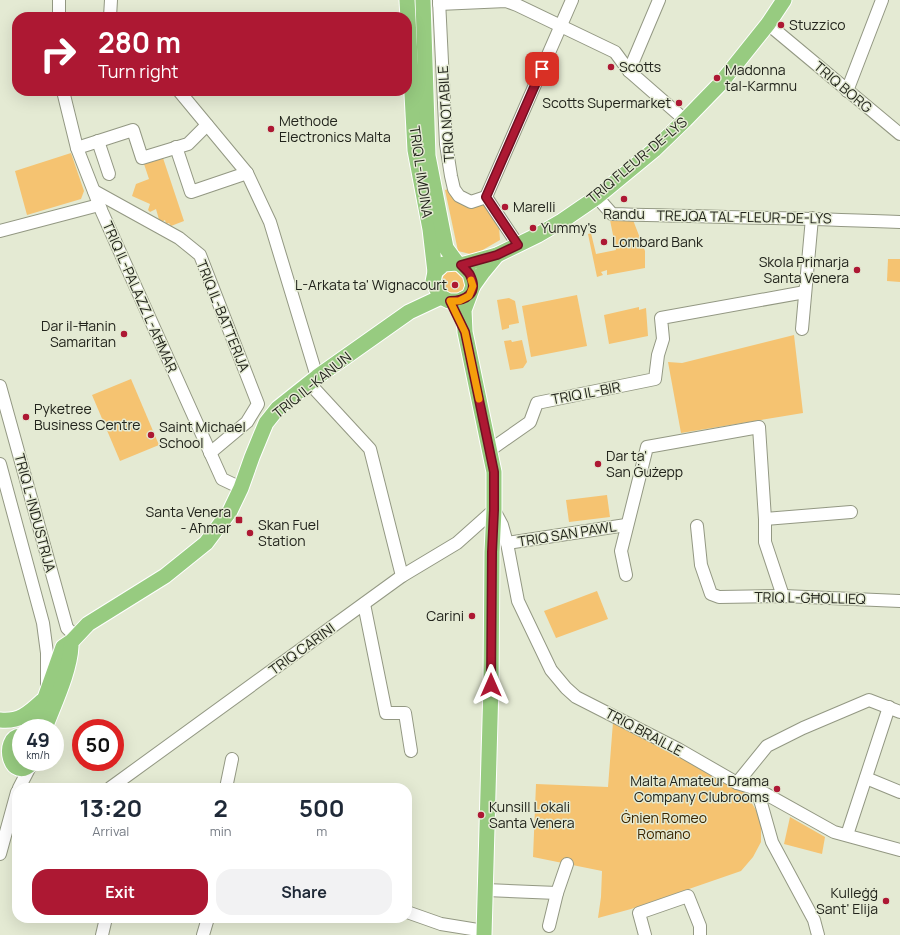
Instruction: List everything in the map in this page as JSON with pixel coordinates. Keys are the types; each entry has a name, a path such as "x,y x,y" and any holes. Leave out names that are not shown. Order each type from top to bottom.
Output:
{"main road":[{"name":"TRIQ L-IMDINA","path":"407,0 408,12"},
{"name":"TRIQ L-IMDINA","path":"423,0 428,156 446,248 459,264"},
{"name":"TRIQ FLEUR-DE-LYS","path":"459,264 497,255 562,221 654,150 720,84 768,24 784,0"},
{"name":"TRIQ L-IMDINA","path":"412,94 415,150 430,229 434,277"},
{"name":"TRIQ FLEUR-DE-LYS","path":"471,291 483,272 497,255"},
{"path":"465,332 434,277 444,264 459,264 470,274 471,291 464,310 465,332 494,472 491,685 484,933"},
{"name":"TRIQ IL-KANUN","path":"409,312 434,277"},
{"path":"446,299 459,301 471,291"},
{"name":"TRIQ IL-KANUN","path":"37,719 63,647 74,639 88,624 164,576 206,543 230,511 241,488 266,423 278,408 314,380 409,312 446,299"},
{"path":"49,719 60,690 71,655 74,639"},
{"path":"0,720 11,722 28,714 45,696"},
{"path":"0,733 12,735"},
{"path":"5,757 5,746 12,739"}],"street":[{"path":"59,0 59,12"},
{"path":"110,12 111,0"},
{"path":"518,245 486,197 572,0"},
{"path":"629,71 659,0"},
{"path":"847,91 882,0"},
{"path":"439,2 517,2 560,26 615,52 629,71 685,120"},
{"name":"TRIQ NOTABILE","path":"439,2 446,144 454,189 459,196 471,202 486,197"},
{"name":"TRIQ BORG","path":"768,24 900,134"},
{"name":"TRIQ IL-PALAZZ L-AĦMAR","path":"63,96 77,148 99,206 210,453 222,479 241,488"},
{"path":"183,96 247,173 270,222 314,380 370,449 402,576"},
{"path":"77,148 132,130 142,158 188,144 207,124"},
{"path":"98,141 109,174"},
{"path":"176,147 191,192 247,173"},
{"name":"TRIQ IL-BATTERIJA","path":"94,192 179,238 200,255 258,404 248,422 210,453"},
{"name":"TREJQA TAL-FLEUR-DE-LYS","path":"596,196 612,214 713,218 812,218 900,222"},
{"path":"0,231 99,206"},
{"path":"802,329 812,218"},
{"name":"TRIQ IL-BIR","path":"490,450 530,422 537,403 655,379 658,355 663,339 661,318 805,292"},
{"name":"TRIQ L-INDUSTRIJA","path":"0,386 67,628 74,639"},
{"path":"626,575 621,551 626,525 647,447 759,427 766,519 765,542 783,596"},
{"name":"TRIQ L-INDUSTRIJA","path":"0,464 43,623 47,653 45,696"},
{"name":"TRIQ CARINI","path":"117,783 402,576 457,543 494,510"},
{"name":"TRIQ BRAILLE","path":"494,510 502,525 507,543 518,601 551,670 566,688 576,697 678,749 737,783 757,789 834,832 900,850"},
{"path":"766,519 851,512"},
{"name":"TRIQ SAN PAWL","path":"507,543 626,525"},
{"name":"TRIQ L-GĦOLLIEQ","path":"697,526 701,565 711,594 719,597 783,596 900,601"},
{"path":"364,604 386,713 405,713 411,751"},
{"path":"737,783 767,746 803,728 869,700 895,709 866,778 847,835"},
{"path":"5,757 16,783"},
{"path":"227,783 232,759"},
{"path":"21,783 27,771"},
{"path":"866,778 900,792"},
{"path":"757,789 772,842 814,920 818,935"},
{"path":"0,854 12,810"},
{"path":"549,926 567,864"},
{"path":"486,890 558,893"},
{"path":"645,935 639,913 688,896 700,926 700,935"},
{"path":"412,914 441,924 484,933"},
{"path":"102,935 105,923"},
{"path":"203,935 207,923"}],"green space":[{"path":"71,153 84,191 81,199 27,215 15,171"},
{"path":"163,158 184,221 171,226 169,223 166,224 165,220 160,223 156,209 150,212 148,210 150,204 132,196 136,184 149,179 144,164"},
{"path":"448,189 485,204 499,226 500,240 474,255 458,251 445,190"},
{"path":"610,220 633,220 645,251 645,268 607,275 607,270 601,272 603,275 597,277 588,234 591,233 596,254 616,250"},
{"path":"888,259 900,259 900,282 887,281"},
{"path":"454,270 459,271 465,277 465,287 459,293 454,294 449,293 443,287 442,282 443,277 449,271"},
{"path":"577,295 587,346 531,357 522,306"},
{"path":"509,298 515,301 519,323 509,325 509,328 502,330 497,300"},
{"path":"639,307 639,310 646,308 648,336 609,344 604,315"},
{"path":"794,335 803,413 681,433 668,362 682,363"},
{"path":"511,340 512,342 522,340 527,362 523,368 510,370 504,341"},
{"path":"131,379 159,445 120,461 92,395"},
{"path":"607,495 610,517 569,522 566,500"},
{"path":"597,591 608,619 556,638 544,611"},
{"name":"Ġnien Romeo Romano","path":"613,722 738,787 746,793 761,819 761,842 753,857 741,871 631,909 598,918 601,897 602,871 533,857 536,784 608,787"},
{"path":"790,817 825,837 822,854 784,844"}],"slow traffic":[{"path":"471,280 473,286 469,296 459,301 450,301 465,332 479,399"}],"place":[{"name":"Stuzzico","path":"781,25"},
{"name":"Scotts","path":"611,67"},
{"name":"Madonna tal-Karmnu","path":"717,78"},
{"name":"Scotts Supermarket","path":"679,103"},
{"name":"Methode Electronics Malta","path":"271,129"},
{"name":"Randu","path":"624,199"},
{"name":"Marelli","path":"505,207"},
{"name":"Yummy's","path":"533,228"},
{"name":"Lombard Bank","path":"604,242"},
{"name":"Skola Primarja Santa Venera","path":"857,270"},
{"name":"L-Arkata ta' Wignacourt","path":"455,285"},
{"name":"Dar il-Ħanin Samaritan","path":"124,334"},
{"name":"Pyketree Business Centre","path":"26,417"},
{"name":"Saint Michael School","path":"151,435"},
{"name":"Dar ta' San Ġużepp","path":"598,464"},
{"name":"Santa Venera - Aħmar","path":"239,520"},
{"name":"Skan Fuel Station","path":"250,533"},
{"name":"Carini","path":"472,616"},
{"name":"Malta Amateur Drama Company Clubrooms","path":"777,789"},
{"name":"Kunsill Lokali Santa Venera","path":"481,815"},
{"name":"Kulleġġ Sant' Elija","path":"886,901"}],"route":[{"path":"491,685 494,472 465,332 450,301 459,301 469,296 472,291 473,286 470,274 461,265 497,255 518,245 486,197 542,69"}]}
